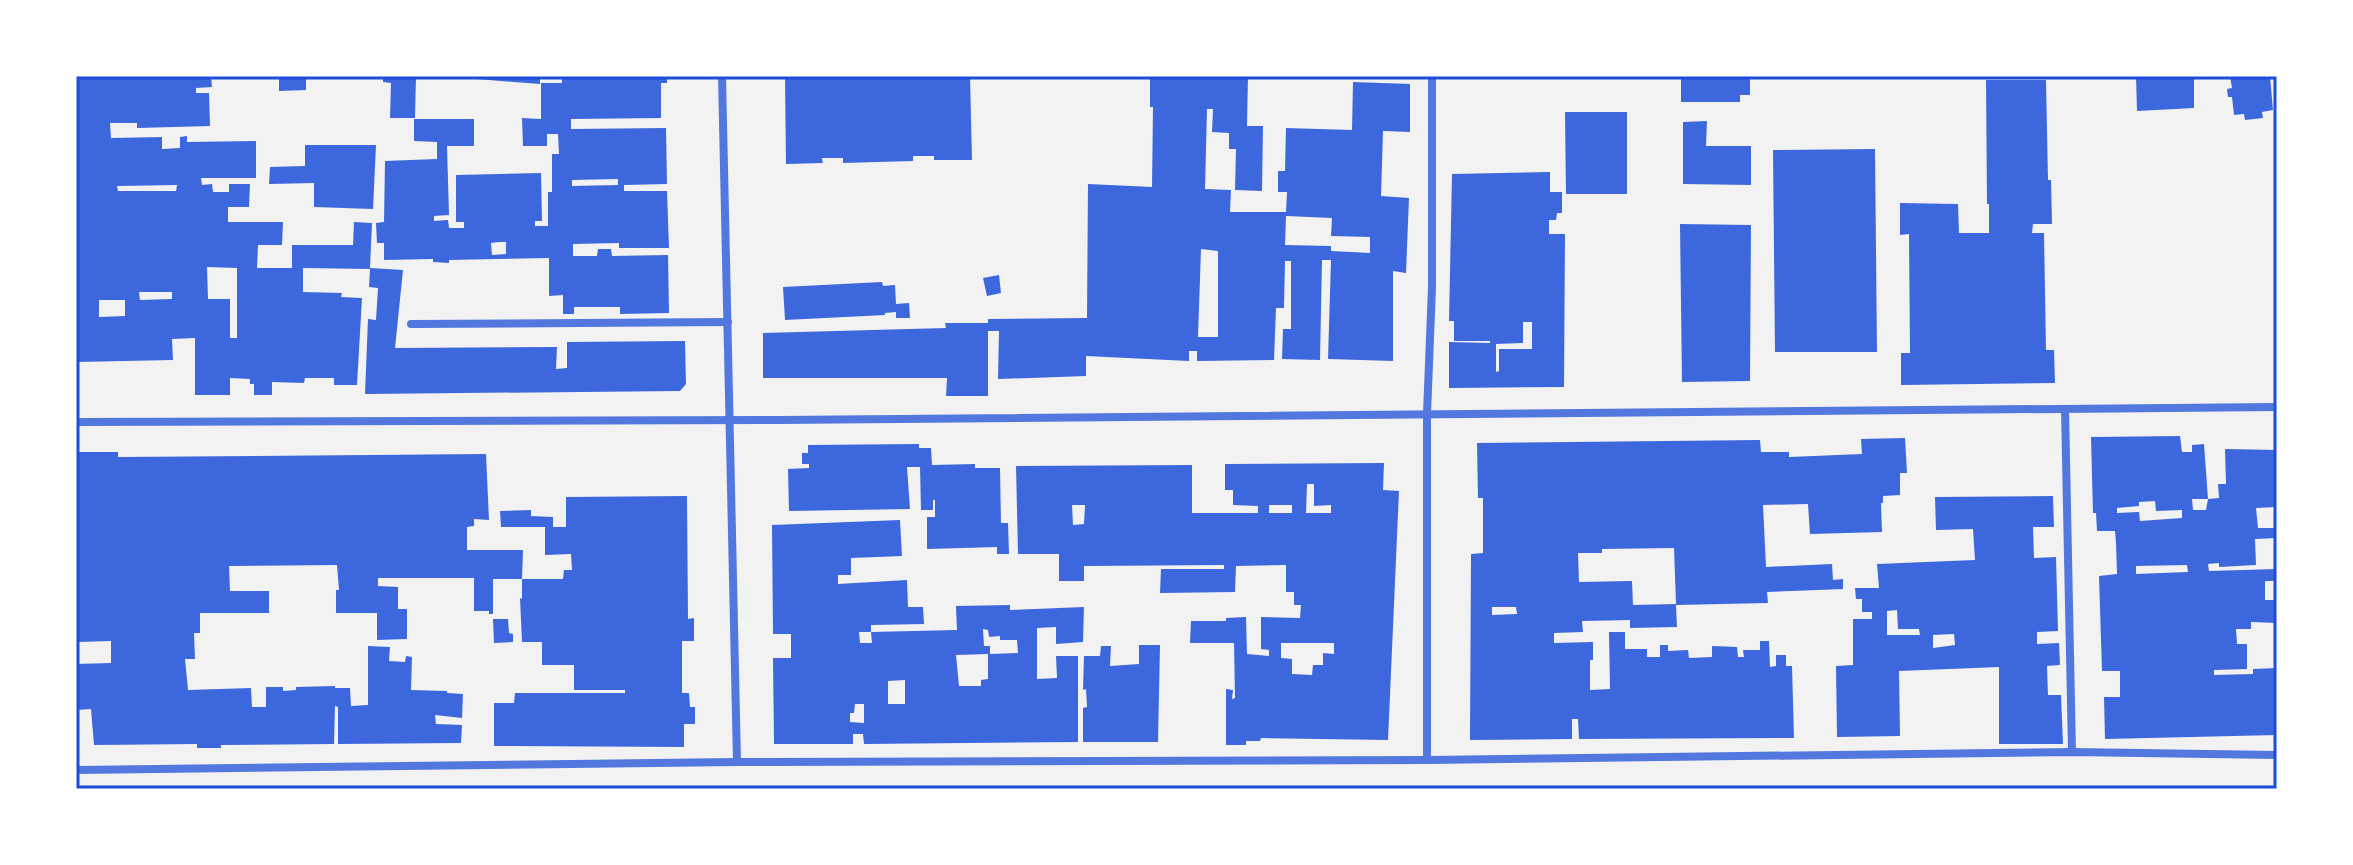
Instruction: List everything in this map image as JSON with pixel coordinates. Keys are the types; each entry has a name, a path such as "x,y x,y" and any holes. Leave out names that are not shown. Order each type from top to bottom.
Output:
{"street":[{"path":"722,76 737,762"},
{"path":"1427,760 1427,414 1432,287 1432,76"},
{"path":"411,324 728,322"},
{"path":"76,422 730,420 2277,407"},
{"path":"2065,409 2072,752"},
{"path":"76,770 2072,752 2277,755"}],"building":[{"path":"76,76 146,79 146,76 211,76 212,87 196,88 196,93 209,93 210,126 137,128 137,123 110,123 111,138 162,137 162,149 180,148 180,137 187,136 187,142 256,141 256,178 201,178 202,185 212,184 213,192 229,192 229,184 250,184 249,207 228,207 228,222 283,222 282,245 258,245 257,268 292,268 292,245 353,245 354,222 372,223 370,268 403,270 395,348 557,347 556,369 567,368 567,342 685,341 686,384 680,391 365,394 368,319 376,320 378,288 369,287 370,269 303,268 303,292 342,293 341,297 362,298 357,385 334,385 334,378 305,378 304,383 272,382 272,395 254,395 254,384 250,384 250,379 230,378 230,395 195,395 195,338 172,339 173,360 76,362","holes":["177,185 176,191 118,191 117,186","207,267 237,268 237,338 230,338 230,299 208,299","139,292 172,292 172,299 140,300","99,300 125,300 125,316 99,317"]},
{"path":"279,76 306,76 306,90 279,91"},
{"path":"383,76 416,76 415,118 390,118 391,83 383,82"},
{"path":"540,76 540,84 464,78"},
{"path":"562,76 667,76 667,83 661,83 661,118 571,119 571,129 666,128 667,184 624,185 624,191 667,191 669,248 619,248 619,243 573,244 573,256 597,256 598,249 611,249 612,256 668,255 669,313 620,314 620,307 574,307 574,314 563,314 563,295 549,296 549,258 449,260 449,263 433,262 433,259 384,260 384,243 377,243 376,223 384,222 385,161 437,159 437,142 414,141 414,119 474,119 474,146 447,146 449,215 434,216 434,221 448,220 449,228 464,228 464,222 456,222 456,175 541,173 542,221 535,221 535,226 548,226 552,154 559,154 558,134 547,134 547,146 523,146 522,118 541,119 541,83 562,83","holes":["618,179 618,185 572,186 572,180","506,242 506,254 492,255 491,243"]},
{"path":"785,76 970,76 972,160 934,160 934,156 913,156 913,161 843,163 843,158 822,158 823,163 786,164"},
{"path":"1150,76 1248,76 1247,126 1263,126 1262,191 1235,190 1236,149 1229,149 1229,133 1212,132 1213,109 1207,109 1205,189 1231,190 1230,212 1286,212 1287,192 1278,192 1278,171 1285,171 1286,128 1352,130 1353,82 1410,84 1410,132 1383,131 1381,196 1409,198 1406,273 1393,271 1393,361 1328,359 1331,260 1322,260 1320,360 1282,359 1283,329 1291,329 1291,261 1285,261 1284,308 1276,308 1274,360 1197,361 1197,351 1189,351 1189,361 1086,356 1086,376 998,379 999,331 988,331 988,396 946,396 947,378 763,378 763,333 946,328 945,323 988,323 988,319 1087,318 1088,184 1152,187 1153,107 1150,107","holes":["1286,216 1332,218 1331,236 1370,237 1370,253 1331,251 1331,246 1285,245","1201,249 1218,251 1218,337 1198,337"]},
{"path":"1681,76 1750,76 1750,95 1740,95 1740,102 1681,102"},
{"path":"2136,76 2194,76 2194,108 2137,111"},
{"path":"2230,76 2270,76 2273,110 2262,112 2263,118 2245,120 2244,114 2234,115 2232,97 2228,97 2227,89 2232,88"},
{"path":"1986,80 2046,80 2052,224 2033,224 2032,233 2044,233 2046,350 2054,350 2055,383 1901,385 1901,353 1910,353 1909,234 1900,235 1900,203 1958,204 1959,233 1989,233"},
{"path":"1565,112 1627,112 1627,194 1566,194"},
{"path":"1707,121 1706,146 1751,146 1751,185 1683,184 1683,122"},
{"path":"305,145 376,145 373,209 314,207 314,183 269,184 270,167 305,166"},
{"path":"1875,149 1877,352 1775,352 1773,150"},
{"path":"1550,172 1550,192 1562,192 1562,213 1557,213 1556,220 1549,220 1549,234 1565,234 1564,387 1449,388 1449,342 1490,343 1454,341 1454,321 1449,321 1452,174","holes":["1523,322 1532,322 1532,349 1499,349 1499,371 1496,372 1496,344 1523,343"]},
{"path":"1680,224 1751,225 1750,381 1682,382"},
{"path":"999,275 1001,293 987,296 983,278"},
{"path":"882,282 883,286 895,285 896,304 909,303 910,318 896,318 896,312 785,320 783,287"},
{"path":"2180,436 2182,452 2192,452 2192,445 2204,444 2208,499 2219,498 2218,484 2226,484 2225,449 2277,450 2277,507 2256,508 2258,528 2277,528 2277,538 2255,539 2256,565 2219,567 2219,563 2208,564 2209,571 2277,569 2277,581 2265,581 2265,600 2277,600 2277,623 2251,622 2251,629 2236,629 2237,644 2247,644 2247,669 2214,670 2214,675 2253,674 2253,669 2277,668 2277,735 2105,739 2104,697 2120,697 2120,671 2102,671 2099,576 2117,574 2116,543 2115,531 2097,531 2096,513 2093,513 2091,437","holes":["2192,499 2208,499 2206,510 2193,510","2155,501 2156,511 2182,510 2182,518 2140,521 2139,512 2117,513 2117,508","2187,565 2188,572 2136,574 2136,566"]},
{"path":"1905,438 1907,473 1900,473 1900,495 1883,496 1882,532 1810,534 1808,504 1763,505 1766,567 1832,564 1833,580 1843,579 1843,589 1767,592 1768,603 1676,605 1677,627 1630,628 1630,620 1582,621 1583,632 1554,633 1554,643 1593,642 1590,690 1610,689 1609,632 1625,632 1625,649 1647,649 1647,657 1660,657 1660,645 1668,645 1668,651 1688,650 1689,658 1712,657 1712,646 1737,647 1738,657 1744,657 1743,650 1760,650 1760,641 1769,641 1770,667 1776,666 1776,655 1786,655 1786,666 1792,666 1794,738 1579,739 1578,719 1572,719 1572,739 1470,740 1471,554 1483,553 1483,498 1478,498 1477,443 1760,440 1761,452 1789,452 1789,457 1862,454 1861,439","holes":["1674,548 1676,604 1633,605 1632,581 1579,582 1578,553 1602,553 1602,549","1492,607 1516,607 1517,614 1492,615"]},
{"path":"919,444 919,448 931,448 932,465 975,464 975,468 1000,468 1001,523 1008,523 1009,554 997,554 997,547 927,549 927,517 935,517 935,500 933,510 921,510 920,467 907,467 910,509 789,511 788,469 809,468 809,464 802,464 802,453 808,453 808,445"},
{"path":"76,452 118,452 118,457 486,454 489,520 474,519 474,526 467,527 467,550 523,550 522,579 493,579 493,614 474,611 474,578 378,578 378,586 398,587 398,609 407,609 407,639 377,640 377,613 336,613 336,590 339,590 337,565 229,566 230,591 269,591 269,613 200,613 200,633 194,633 195,659 185,659 188,690 251,688 252,707 266,707 266,687 283,687 283,691 296,690 296,687 335,686 350,688 351,706 368,705 368,646 390,647 389,661 405,662 406,656 412,657 411,690 463,694 462,718 435,715 436,724 462,725 461,743 338,744 338,707 335,706 334,744 221,745 221,748 197,748 197,744 94,745 91,709 76,710 76,664 111,663 111,641 77,642"},
{"path":"1384,463 1383,490 1399,491 1388,740 1261,738 1260,741 1246,741 1246,745 1226,745 1226,689 1233,690 1232,699 1235,698 1234,643 1190,643 1191,621 1226,621 1226,618 1246,617 1247,654 1269,656 1269,650 1261,649 1261,617 1300,618 1301,605 1294,605 1294,592 1286,592 1286,565 1236,566 1235,592 1160,593 1161,569 1224,569 1224,565 1084,566 1084,581 1059,581 1059,554 1018,554 1016,466 1192,465 1192,513 1258,513 1258,506 1233,505 1233,490 1225,490 1225,464","holes":["1307,484 1314,484 1314,506 1331,505 1331,513 1306,513","1072,505 1085,505 1084,524 1073,525","1269,505 1292,505 1292,513 1269,513","1281,643 1334,643 1334,654 1323,653 1323,665 1313,665 1312,675 1292,674 1292,659 1281,658"]},
{"path":"687,496 688,619 694,618 694,641 682,641 682,693 689,693 690,707 695,707 695,724 684,724 684,747 494,746 494,703 514,703 515,693 625,693 625,690 574,690 574,665 542,665 542,642 522,642 522,579 563,579 564,570 572,570 571,554 545,555 545,527 501,527 500,511 531,510 531,516 553,517 553,527 566,527 566,497"},
{"path":"2053,496 2054,527 2033,527 2034,558 2056,557 2058,631 2037,632 2037,644 2059,643 2060,665 2047,666 2048,695 2061,695 2063,744 1999,744 1999,667 1899,671 1900,736 1837,737 1836,666 1853,665 1853,619 1872,619 1872,612 1862,612 1862,599 1856,599 1855,588 1879,588 1877,564 1975,560 1973,529 1936,530 1935,497","holes":["1897,610 1898,629 1919,629 1920,635 1887,635 1887,611","1954,634 1955,645 1933,648 1933,635"]},
{"path":"900,520 902,556 851,558 851,575 838,575 838,584 907,580 908,607 923,607 924,624 871,625 871,632 957,630 956,606 1010,605 1010,610 1084,607 1083,642 1056,644 1056,627 1037,628 1037,679 1057,678 1056,656 1078,656 1078,742 864,744 863,734 853,734 853,744 774,744 773,658 791,658 791,634 773,634 772,525","holes":["983,629 988,630 989,637 1017,640 1018,653 990,654 990,646 984,646","859,632 871,632 872,643 860,643","988,654 988,679 981,680 981,686 959,686 956,655","905,680 905,704 888,704 888,681","855,704 864,704 864,723 850,722 850,713 854,713"]},
{"path":"493,619 508,619 513,642 494,643"},
{"path":"1139,645 1160,645 1158,742 1083,742 1083,708 1087,707 1086,689 1083,690 1084,656 1100,656 1101,646 1111,646 1110,666 1139,664"}]}
